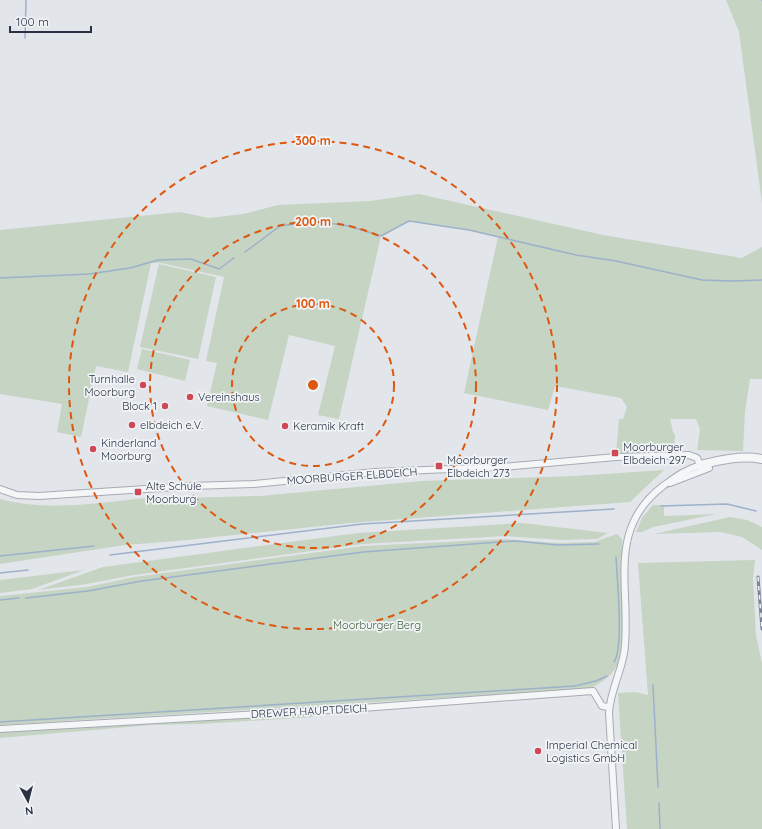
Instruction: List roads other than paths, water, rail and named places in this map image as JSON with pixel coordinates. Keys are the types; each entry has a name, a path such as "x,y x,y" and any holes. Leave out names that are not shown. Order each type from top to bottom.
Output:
{"street":[{"name":"MOORBURGER ELBDEICH","path":"0,489 17,495 39,496 183,486 246,484 376,472 502,467 616,457 689,455 697,458 700,465 709,468 734,463 762,460"},
{"name":"MOORBURGER ELBDEICH","path":"700,465 734,458 750,457 762,460"},
{"path":"616,829 610,707 621,671 625,644 625,552 628,534 645,502 679,474 700,465"},
{"path":"666,485 709,468"},
{"name":"DREWER HAUPTDEICH","path":"0,729 362,708 593,690 602,706 610,707"}],"waterway":[{"path":"25,38 26,0"},
{"path":"245,252 280,226 315,221 349,226 381,236 409,221 469,230 576,255 616,261 702,280 762,280"},
{"path":"0,278 89,274 130,268 158,260 191,259 219,269 234,258"},
{"path":"661,506 727,504 756,511"},
{"path":"110,555 362,524 614,509"},
{"path":"26,598 88,591 142,581 363,552 515,541 558,545 599,544"},
{"path":"0,556 94,546"},
{"path":"614,662 619,643 616,557"},
{"path":"0,573 28,570"},
{"path":"0,600 19,598"},
{"path":"0,722 575,686 596,681 607,676"},
{"path":"653,685 658,787"},
{"path":"659,803 660,829"}],"railway":[{"path":"758,577 762,629"}],"place":[{"name":"Turnhalle Moorburg","path":"143,385"},
{"name":"Vereinshaus","path":"190,397"},
{"name":"Block 1","path":"165,406"},
{"name":"elbdeich e.V.","path":"132,425"},
{"name":"Keramik Kraft","path":"285,426"},
{"name":"Kinderland Moorburg","path":"93,449"},
{"name":"Moorburger Elbdeich 297","path":"615,453"},
{"name":"Moorburger Elbdeich 273","path":"439,466"},
{"name":"Alte Schule Moorburg","path":"138,492"},
{"name":"Imperial Chemical Logistics GmbH","path":"538,751"}],"park label":[{"name":"Moorburger Berg","path":"377,625"}]}
